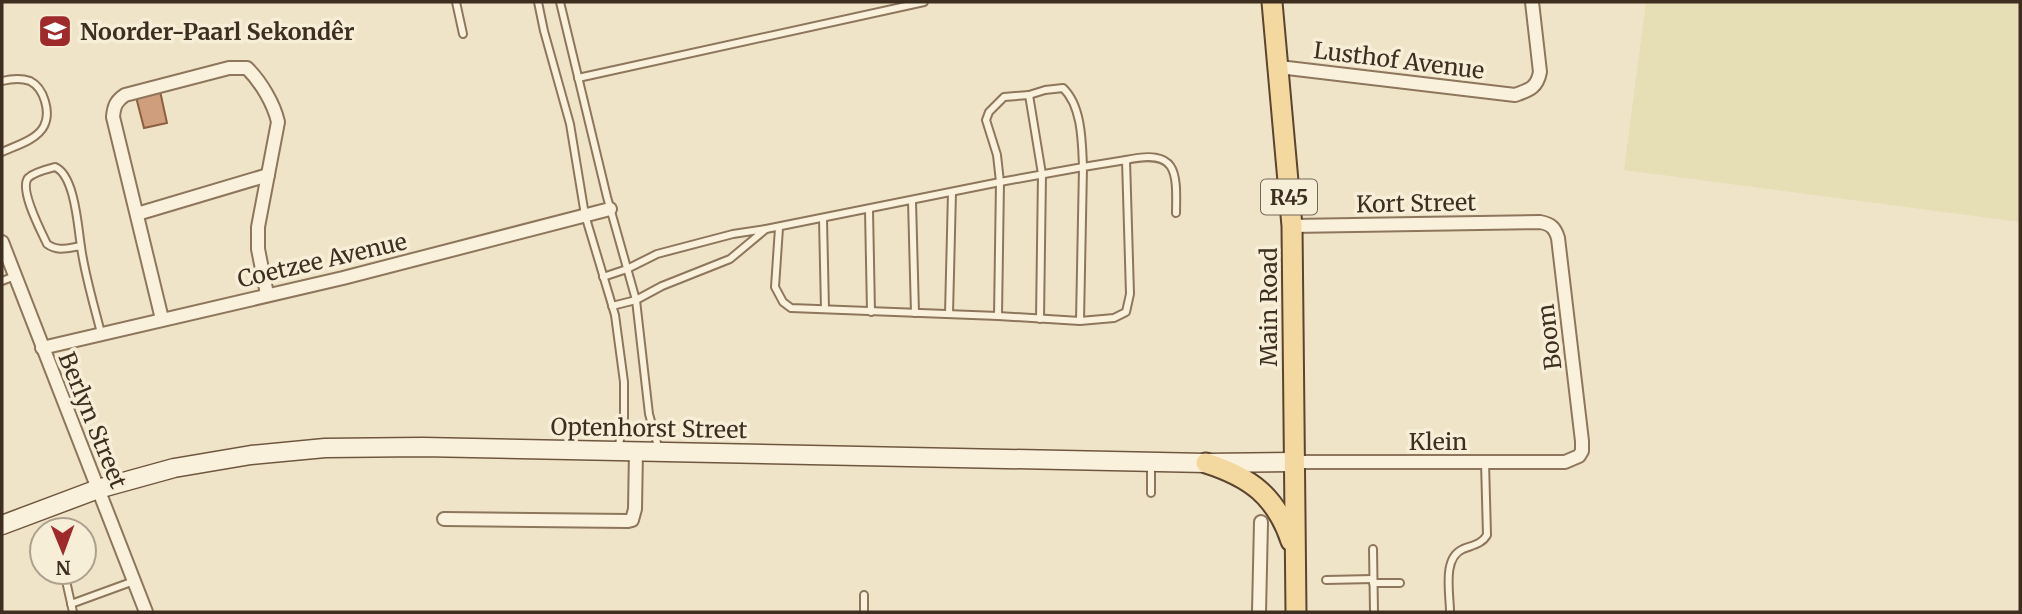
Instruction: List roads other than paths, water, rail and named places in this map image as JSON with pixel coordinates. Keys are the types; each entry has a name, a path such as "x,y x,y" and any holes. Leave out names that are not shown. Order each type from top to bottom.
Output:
{"main road":[{"name":"Main Road","path":"1272,2 1292,226 1296,612"},
{"name":"Optenhorst Street","path":"5,523 98,489 174,468 251,455 325,448 423,447 1206,463 1295,462"},
{"path":"1206,463 1237,475 1268,497 1280,512 1297,559"}],"street":[{"name":"Lusthof Avenue","path":"1279,67 1515,95 1534,87 1540,72 1532,2"},
{"path":"162,319 113,117 115,104 125,95 229,68 247,68 254,75 278,122 257,227 267,294"},
{"path":"137,214 268,175"},
{"name":"Coetzee Avenue","path":"42,348 342,278 610,209"},
{"name":"Kort Street","path":"1292,226 1540,222"},
{"name":"Boom","path":"1540,222 1553,227 1558,238 1582,441 1579,456"},
{"name":"Berlyn Street","path":"2,242 146,612"},
{"path":"444,519 628,522 632,520 635,509 636,451"},
{"name":"Klein","path":"1295,462 1565,462 1579,456"},
{"path":"1259,612 1261,522"}],"lane":[{"path":"456,2 463,34"},
{"path":"538,2 570,124 585,215 612,306 624,382 624,418 617,452"},
{"path":"560,2 610,209 636,300 649,414 659,452"},
{"path":"579,78 924,2"},
{"path":"2,81 29,81 38,88 45,100 47,115 44,127 38,134 2,152"},
{"path":"998,316 1000,182 997,155 986,120 989,112 1004,97 1063,88 1069,93 1074,106 1083,167 1080,321"},
{"path":"1029,95 1042,174 1040,319"},
{"path":"603,277 657,254 733,234 779,228 1000,182 1143,156 1160,158 1170,164 1175,174 1176,213"},
{"path":"779,228 775,287 783,302 791,308 1080,321 1114,318 1126,312 1130,293 1125,160"},
{"path":"81,246 62,250 47,243 25,186 32,175 55,167 64,172 78,215 81,246 101,333"},
{"path":"949,314 952,192"},
{"path":"912,201 915,313"},
{"path":"869,210 871,312"},
{"path":"823,219 825,309"},
{"path":"612,306 636,300 662,286 730,259 765,229"},
{"path":"2,281 15,276"},
{"path":"1151,462 1151,492"},
{"path":"1450,612 1451,560 1455,553 1483,541 1487,535 1485,462"},
{"path":"1373,549 1374,612"},
{"path":"1326,580 1400,583"},
{"path":"71,604 134,581"},
{"path":"67,586 73,612"},
{"path":"864,595 864,612"}],"place":[{"name":"Noorder-Paarl Sekondêr","path":"55,31"}]}
